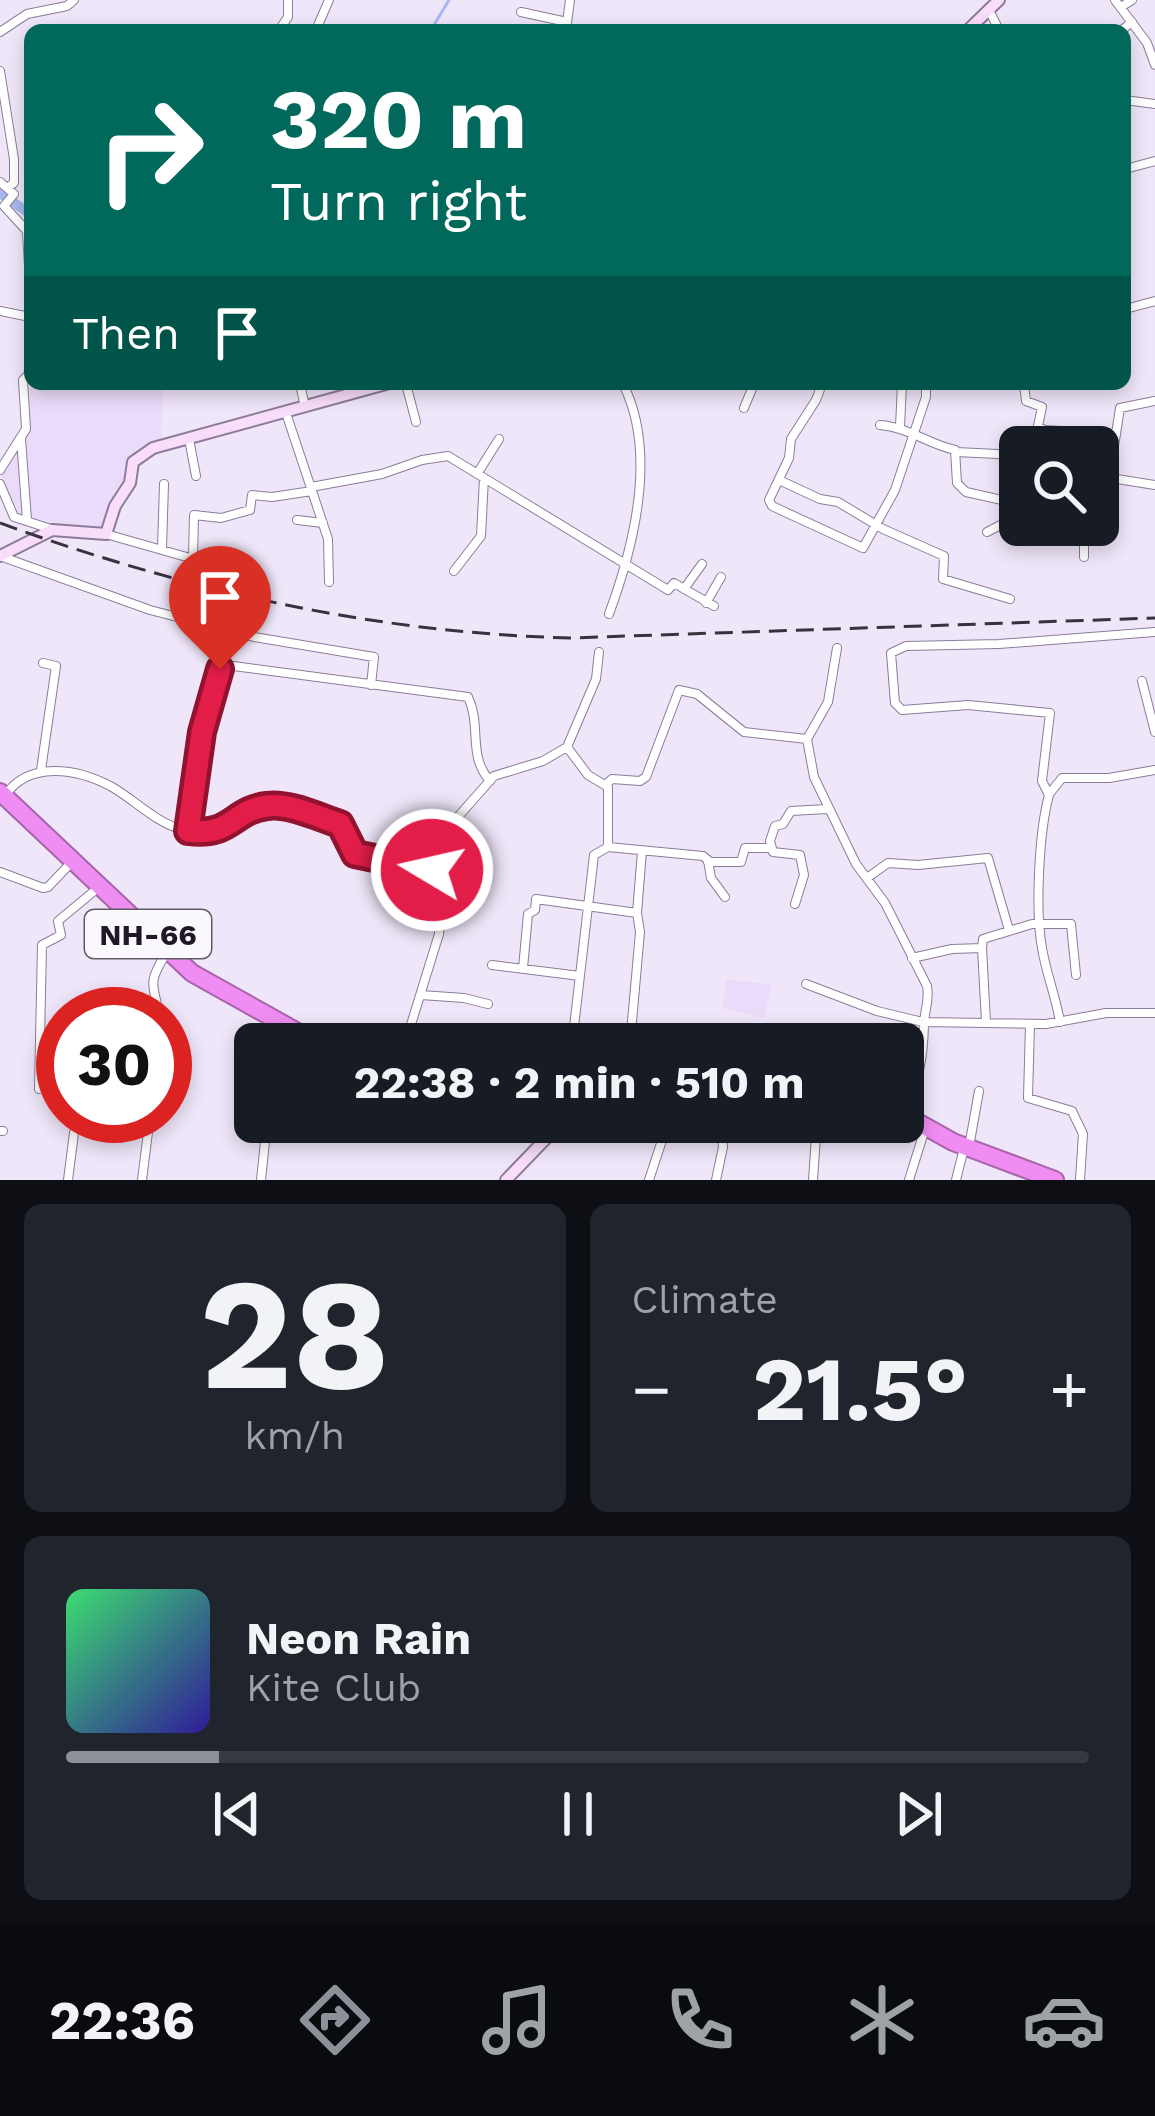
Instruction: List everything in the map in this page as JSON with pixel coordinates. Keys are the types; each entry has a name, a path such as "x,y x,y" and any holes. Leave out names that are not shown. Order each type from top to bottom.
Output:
{"highway":[{"path":"1,798 93,892 191,980 267,1023"},
{"name":"NH-66","path":"1,798 192,974 281,1023"},
{"path":"924,1128 1023,1178"},
{"path":"924,1135 1055,1180"}],"street":[{"path":"0,32 27,14 67,6 74,0"},
{"path":"1132,0 1118,3 1147,43 1155,64"},
{"path":"520,12 560,24"},
{"path":"0,71 14,159 14,184 7,188 4,206 24,228"},
{"path":"0,470 26,430 24,379"},
{"path":"301,390 305,407"},
{"path":"106,534 115,506 130,483 133,462 153,448 365,390"},
{"path":"408,390 416,422"},
{"path":"608,614 628,562 640,467 636,417 625,390"},
{"path":"744,408 752,390"},
{"path":"820,390 791,439 789,458 770,500 772,506 863,548 895,490 926,390"},
{"path":"900,427 902,390"},
{"path":"1025,390 1026,401 1042,407 1040,426"},
{"path":"1117,426 1120,408 1155,401"},
{"path":"286,413 328,539 328,583"},
{"path":"880,425 900,427 956,452 999,454"},
{"path":"188,437 196,476"},
{"path":"454,571 481,536 480,476 499,439"},
{"path":"20,440 24,444 27,520"},
{"path":"956,452 960,488 999,498"},
{"path":"193,558 194,514 230,517 250,510 252,495 272,497 311,489 443,455 668,590 674,583 710,604 721,577"},
{"path":"779,480 820,500 838,502 944,556 943,579 1010,599"},
{"path":"1119,481 1155,484"},
{"path":"0,484 14,517 52,530"},
{"path":"162,549 164,484"},
{"path":"297,520 323,523"},
{"path":"987,532 999,526"},
{"path":"0,556 52,530 106,534 260,578"},
{"path":"1084,546 1084,557"},
{"path":"0,556 149,610 254,637 374,657 371,685"},
{"path":"684,590 702,564"},
{"path":"1049,794 1042,781 1050,713 968,705 902,710 895,703 890,653 928,645 1155,632"},
{"path":"837,648 828,702 807,740 814,777 827,809 885,903 912,958 929,998 923,1022"},
{"path":"412,1023 442,920 449,827 500,772 532,765 567,747 596,680 599,652"},
{"path":"40,770 56,669 43,663"},
{"path":"188,831 202,732 213,683 223,666 468,698 475,720 477,763 490,781"},
{"path":"1142,681 1155,732"},
{"path":"605,784 612,779 640,781 646,777 679,690 697,694 743,732 807,740"},
{"path":"567,747 588,775 605,784 608,847"},
{"path":"1,798 17,779 40,770 100,782 166,823 188,831 214,833 259,807 275,806 340,824 352,851 370,860 443,871"},
{"path":"1060,1022 1041,946 1042,821 1049,794 1062,778 1109,778 1155,770"},
{"path":"770,848 775,826 783,824 791,811 827,809"},
{"path":"574,1023 594,855 608,847 703,856 725,897"},
{"path":"708,862 741,862 745,848 800,855 804,875 795,904"},
{"path":"633,1023 642,851"},
{"path":"867,878 888,862 918,865 988,858 1009,930"},
{"path":"0,872 43,888 67,867"},
{"path":"42,987 43,945 61,935 58,921 93,892"},
{"path":"524,968 528,914 535,910 536,899 637,913"},
{"path":"986,1022 983,939 1040,923 1072,924 1076,975"},
{"path":"912,958 982,948"},
{"path":"152,987 164,957"},
{"path":"492,965 580,976"},
{"path":"806,984 877,1012 923,1022 1030,1024 1106,1013 1155,1012"},
{"path":"421,995 488,1004"},
{"path":"1030,1024 1028,1098 1072,1111 1083,1134 1080,1180"},
{"path":"956,1180 980,1090"},
{"path":"68,1180 76,1143"},
{"path":"142,1180 147,1143"},
{"path":"261,1180 265,1143"},
{"path":"506,1180 542,1143"},
{"path":"649,1180 661,1143"},
{"path":"716,1180 723,1143"},
{"path":"813,1180 816,1143"},
{"path":"909,1180 921,1143"}],"shaded area":[{"path":"30,390 163,390 161,441 129,459 125,485 112,499 104,528 57,527 13,514 0,472 28,433"},
{"path":"726,979 772,985 764,1018 723,1008"}],"waterway":[{"path":"435,24 449,0"},
{"path":"0,193 24,210"}],"railway":[{"path":"0,523 139,569 280,604 497,634 570,638 1155,618"}],"route":[{"path":"220,669 202,732 188,831 214,833 259,807 281,806 340,824 355,854 432,870"}]}
